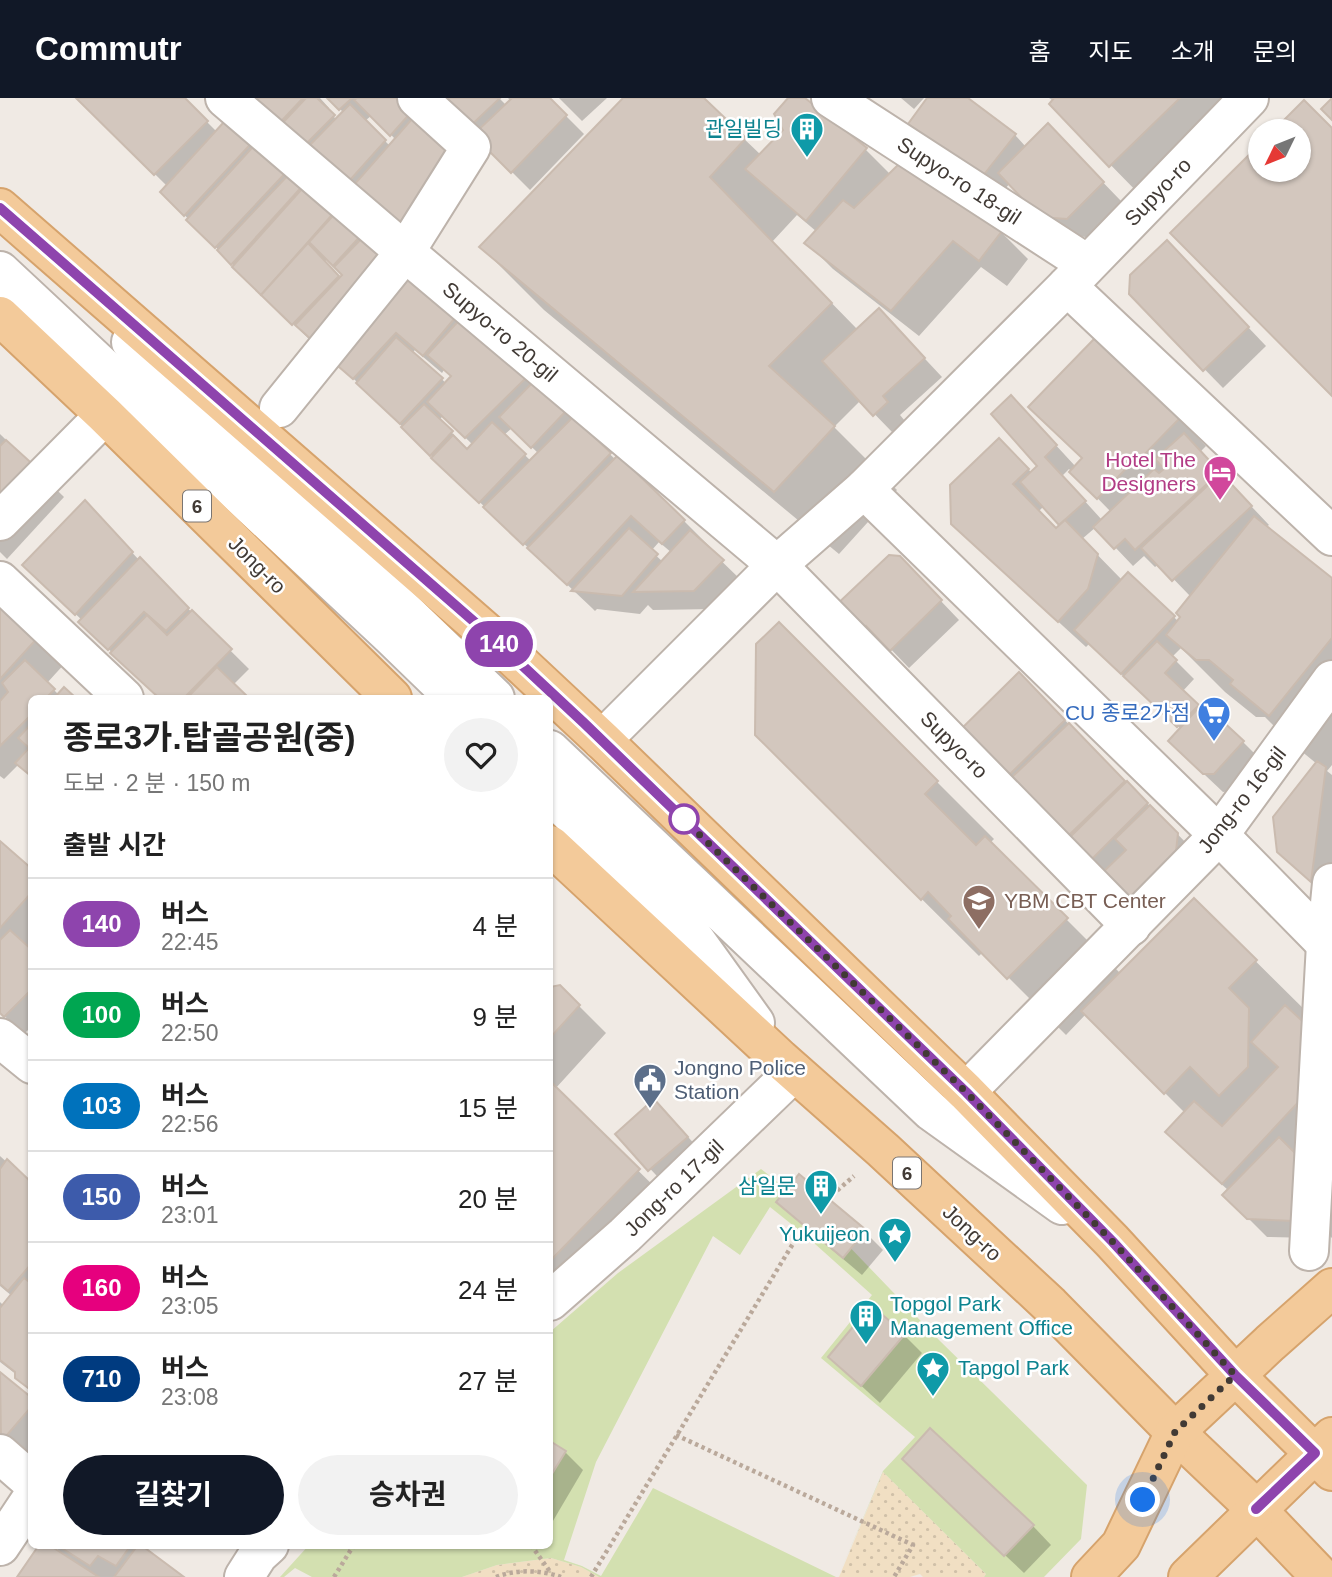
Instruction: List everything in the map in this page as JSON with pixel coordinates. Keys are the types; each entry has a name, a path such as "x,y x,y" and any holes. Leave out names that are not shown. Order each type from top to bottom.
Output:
{"main road":[{"path":"11,217 494,639 602,740 966,1092 1112,1241 1235,1375 1326,1454 1256,1509 1188,1577"},
{"name":"Jong-ro","path":"0,316 105,415 389,695"},
{"name":"Jong-ro","path":"553,848 1040,1296 1256,1509 1321,1577"},
{"path":"1091,1577 1121,1545 1175,1432 1332,1288"}],"street":[{"name":"Supyo-ro 20-gil","path":"225,98 776,565"},
{"path":"279,408 405,252 471,147 417,98"},
{"name":"Supyo-ro 18-gil","path":"831,98 1077,275"},
{"name":"Supyo-ro","path":"602,740 776,565 864,489 1248,98"},
{"path":"11,217 210,424 492,695"},
{"path":"0,271 452,695"},
{"path":"1077,275 1332,536"},
{"path":"0,521 105,415"},
{"path":"864,489 1219,835 1329,947"},
{"name":"Supyo-ro","path":"776,565 1131,926"},
{"path":"0,581 121,695"},
{"name":"Jong-ro 16-gil","path":"966,1092 1219,835 1332,680"},
{"path":"553,753 931,1111 1112,1241"},
{"path":"553,796 694,938 787,1066"},
{"path":"1309,1251 1332,883"},
{"path":"0,1038 28,1061"},
{"name":"Jong-ro 17-gil","path":"553,1298 625,1236 787,1066"},
{"path":"1235,1375 1332,1312"},
{"path":"0,1454 28,1478"},
{"path":"0,1546 28,1504"},
{"path":"1256,1509 1332,1562"}],"path":[{"path":"590,1577 797,1237"},
{"path":"676,1435 913,1545 894,1577"},
{"path":"334,1577 351,1549"},
{"path":"534,1549 552,1574"},
{"path":"496,1577 528,1571 561,1577"}],"sand":[{"path":"883,1472 986,1574 984,1577 923,1577 920,1574 910,1577 839,1577"},
{"path":"551,1558 581,1567 599,1577 462,1577 497,1565"}],"green space":[{"name":"Tapgol Park","path":"761,1169 815,1211 940,1341 1087,1485 1081,1539 1044,1577 984,1577 986,1574 883,1472 838,1577 883,1471 915,1437 821,1358 872,1295 770,1207 740,1255 713,1236 596,1462 564,1560 582,1566 601,1576 653,1488 836,1577 599,1577 581,1567 551,1558 497,1565 462,1577 312,1577 295,1568 280,1577 305,1549 553,1549 553,1329 618,1273"}],"building":[{"path":"76,98 185,98 208,121 154,175"},
{"path":"235,98 303,98 272,131"},
{"path":"306,98 317,98 335,115 298,152 275,131"},
{"path":"327,98 352,98 339,110"},
{"path":"405,98 414,109 390,136 354,100"},
{"path":"430,98 500,98 464,132"},
{"path":"512,98 550,98 567,115 511,173 473,135"},
{"path":"623,98 704,98 746,138 710,177 832,303 769,366 835,426 774,492 479,247"},
{"name":"관일빌딩","path":"788,98 805,98 867,148 806,221 745,169 783,130 774,114"},
{"path":"927,98 968,98 1016,134 982,177 908,124"},
{"path":"1054,98 1180,98 1109,167 1049,104"},
{"path":"1332,98 1332,120 1321,109"},
{"path":"1304,100 1332,128 1332,396 1170,233 1248,156 1248,182 1311,182 1311,119 1285,119"},
{"path":"350,104 386,140 342,189 301,154"},
{"path":"234,111 259,135 184,216 160,192"},
{"path":"419,111 463,151 404,241 345,195"},
{"path":"1048,123 1104,182 1067,219 1040,217 998,173"},
{"path":"262,137 292,166 215,248 186,220"},
{"path":"903,160 1002,231 979,261 953,241 891,311 804,243 843,200 854,208"},
{"path":"294,169 307,181 231,265 217,250"},
{"path":"309,181 339,207 261,295 232,267"},
{"path":"340,208 365,231 333,266 309,242"},
{"path":"368,232 394,259 322,349 295,325 342,275 334,267"},
{"path":"1167,240 1249,327 1203,371 1129,294 1130,275"},
{"path":"308,243 339,276 292,325 261,295"},
{"path":"403,264 460,312 423,356 396,333 353,379 324,354"},
{"path":"879,308 925,358 883,396 888,402 873,416 822,361"},
{"path":"464,315 530,374 465,438 427,402 451,376 427,355"},
{"path":"396,337 443,378 400,424 356,383"},
{"path":"1096,337 1180,418 1139,460 1137,457 1097,499 1069,472 1082,458 1028,407"},
{"path":"535,380 566,411 531,448 499,417"},
{"path":"1011,395 1057,445 1045,457 1086,501 1059,525 1020,482 1037,466 991,414"},
{"path":"424,404 453,431 430,456 401,427"},
{"path":"573,417 611,453 523,545 483,507"},
{"path":"492,422 526,454 479,503 431,458 453,435 467,449"},
{"path":"1184,433 1220,472 1135,550 1125,539 1114,549 1093,527 1154,469 1159,473 1164,469 1155,459"},
{"path":"999,438 1029,469 1013,484 1056,528 1065,520 1098,554 1088,589 1058,622 951,524 950,485"},
{"path":"6,440 38,469 0,511 0,446"},
{"path":"618,455 685,520 662,544 631,516 567,585 527,548"},
{"path":"1221,473 1252,506 1172,581 1141,548"},
{"path":"85,500 133,552 75,615 22,565"},
{"path":"1254,516 1332,578 1332,638 1269,716 1230,684 1233,680 1209,660 1196,660 1166,635 1180,617 1176,613"},
{"path":"629,528 658,554 622,596 571,591"},
{"path":"690,530 724,560 694,591 633,592"},
{"path":"889,555 900,556 942,600 890,651 866,626 858,634 833,608"},
{"path":"140,557 189,608 166,631 144,612 108,650 78,622"},
{"path":"1128,572 1175,616 1121,674 1074,630"},
{"path":"0,594 42,633 0,679"},
{"path":"192,610 232,649 187,695 156,695 110,653 147,615 167,635"},
{"path":"779,622 938,781 925,794 976,845 985,836 1068,918 1007,979 948,919 951,916 928,892 921,900 755,735 756,644"},
{"path":"1157,641 1177,660 1165,673 1199,705 1177,727 1123,676"},
{"path":"25,660 55,689 49,695 28,695 28,718 0,746 0,701 8,692 2,683"},
{"path":"217,667 246,695 190,695"},
{"path":"1019,672 1065,720 1000,784 954,736"},
{"path":"64,687 73,695 57,695"},
{"path":"1203,703 1244,741 1214,774 1203,774 1168,741"},
{"path":"1069,723 1125,781 1068,836 1011,778"},
{"path":"28,727 28,747 18,738"},
{"path":"28,749 28,774 15,763"},
{"path":"1317,761 1326,767 1311,882 1277,852 1273,817"},
{"path":"1127,781 1148,803 1090,861 1068,839"},
{"path":"1150,805 1178,833 1175,860 1130,905 1100,875 1126,850 1115,839"},
{"path":"0,841 28,866 28,896 0,928"},
{"path":"1194,898 1257,960 1229,988 1249,1008 1248,1067 1219,1096 1190,1067 1164,1094 1081,1011"},
{"path":"10,930 28,946 28,993 4,1017 0,1013 0,940"},
{"path":"560,985 580,1005 553,1035 553,986"},
{"path":"1285,1005 1312,1030 1305,1095 1222,1184 1165,1132 1194,1101 1222,1126 1278,1067 1251,1042"},
{"path":"553,1084 640,1169 553,1258"},
{"path":"654,1099 688,1137 648,1171 615,1134"},
{"path":"1279,1137 1297,1155 1294,1221 1247,1219 1222,1195"},
{"path":"7,1159 28,1179 28,1268 8,1291 0,1284 0,1169"},
{"name":"삼일문","path":"799,1174 866,1230 843,1258 776,1202"},
{"path":"24,1278 28,1281 28,1388 15,1378 15,1372 0,1360 0,1308"},
{"name":"Topgol Park Management Office","path":"871,1305 905,1334 861,1386 828,1357"},
{"path":"0,1372 28,1395 28,1411 1,1442"},
{"path":"930,1428 1034,1525 1004,1556 902,1459"},
{"path":"553,1443 566,1451 553,1472"},
{"path":"36,1549 55,1549 99,1577 17,1577"},
{"path":"63,1549 128,1549 116,1566 98,1556 90,1566"},
{"path":"135,1549 146,1549 184,1577 114,1577"}],"bus line":[{"name":"140","path":"0,208 494,639 966,1092 1112,1241 1235,1375 1315,1453 1256,1509"}],"place":[{"name":"관일빌딩","path":"807,159"},
{"name":"Hotel The Designers","path":"1220,502"},
{"name":"CU 종로2가점","path":"1214,743"},
{"name":"YBM CBT Center","path":"979,931"},
{"name":"Jongno Police Station","path":"650,1110"},
{"name":"삼일문","path":"821,1216"},
{"name":"Yukuijeon","path":"895,1264"},
{"name":"Topgol Park Management Office","path":"866,1346"},
{"name":"Tapgol Park","path":"933,1398"}],"route":[{"path":"684,819 678,814 966,1092 1112,1241 1235,1375 1175,1432 1143,1500"}]}
